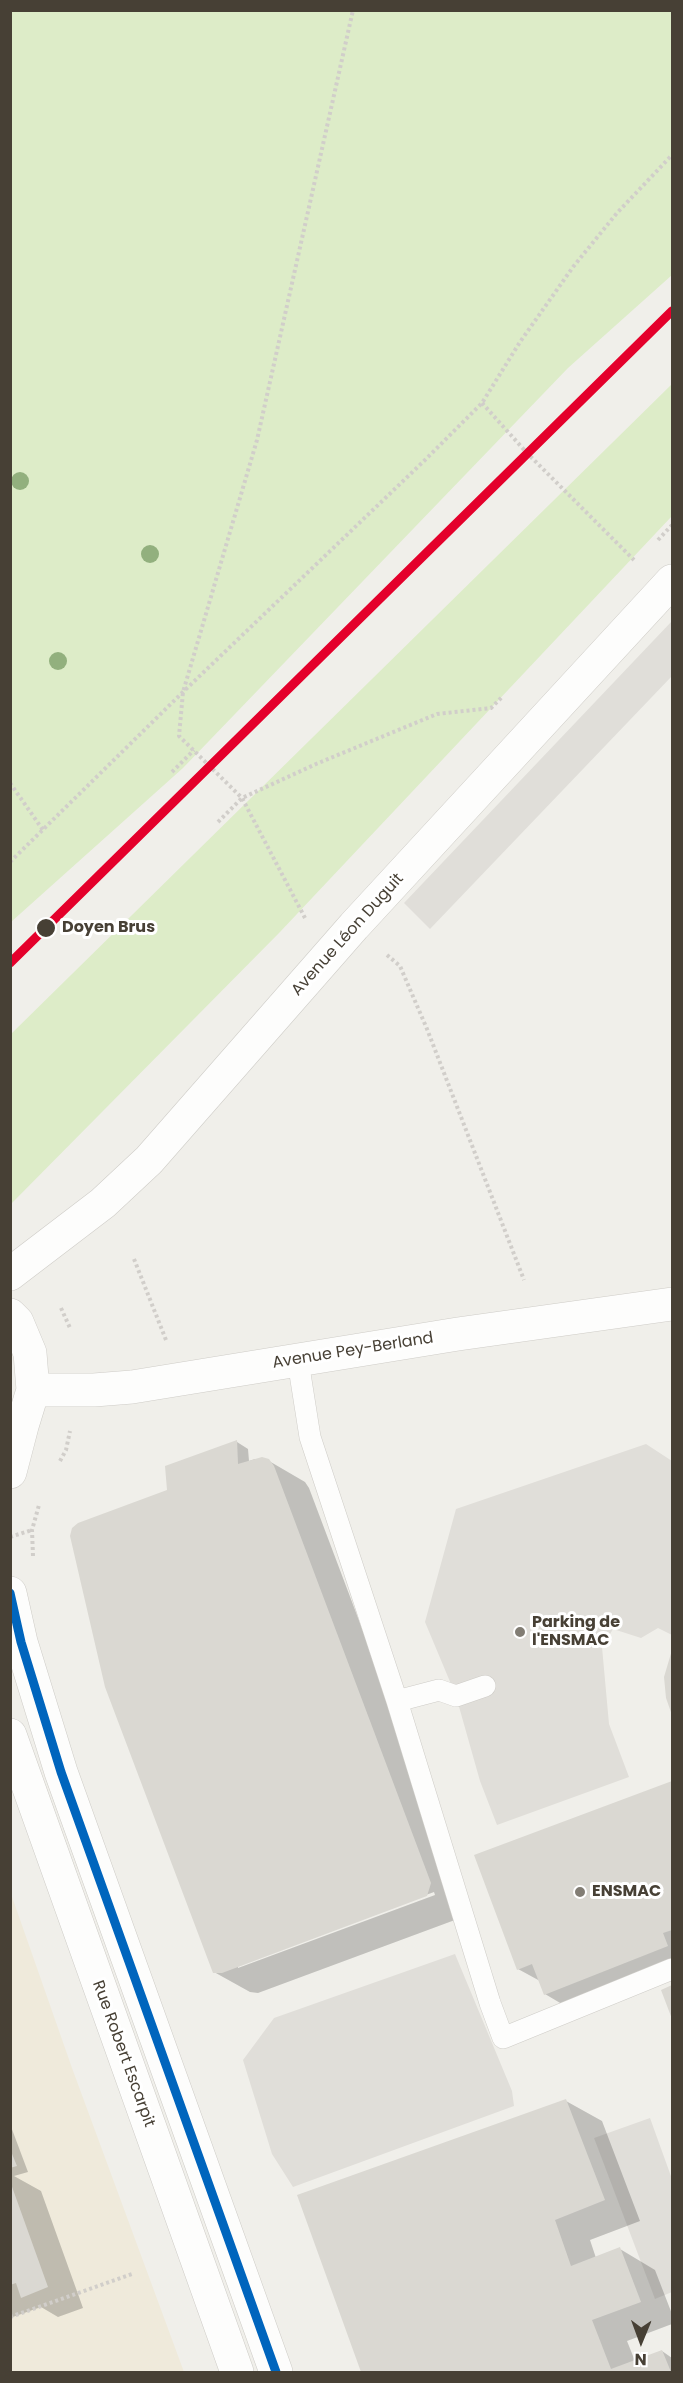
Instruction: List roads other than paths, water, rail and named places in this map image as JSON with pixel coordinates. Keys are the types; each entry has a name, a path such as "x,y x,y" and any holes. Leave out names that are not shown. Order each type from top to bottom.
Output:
{"street":[{"name":"Avenue Léon Duguit","path":"10,1274 103,1203 149,1160 354,927 672,581"},
{"name":"Avenue Pey-Berland","path":"33,1390 94,1390 181,1379 540,1322 672,1304"},
{"path":"10,1315 17,1322 30,1353 33,1390 16,1434 10,1472"},
{"path":"10,1593 21,1642 61,1772 276,2373"},
{"name":"Rue Robert Escarpit","path":"10,1735 237,2373"}],"lane":[{"path":"298,1361 310,1437 397,1701 490,2003 503,2038 672,1969"},
{"path":"397,1701 439,1690 456,1696 485,1686"}],"place":[{"name":"Doyen Brus","path":"46,928"},
{"name":"Parking de l'ENSMAC","path":"520,1632"},
{"name":"ENSMAC","path":"580,1892"}]}
